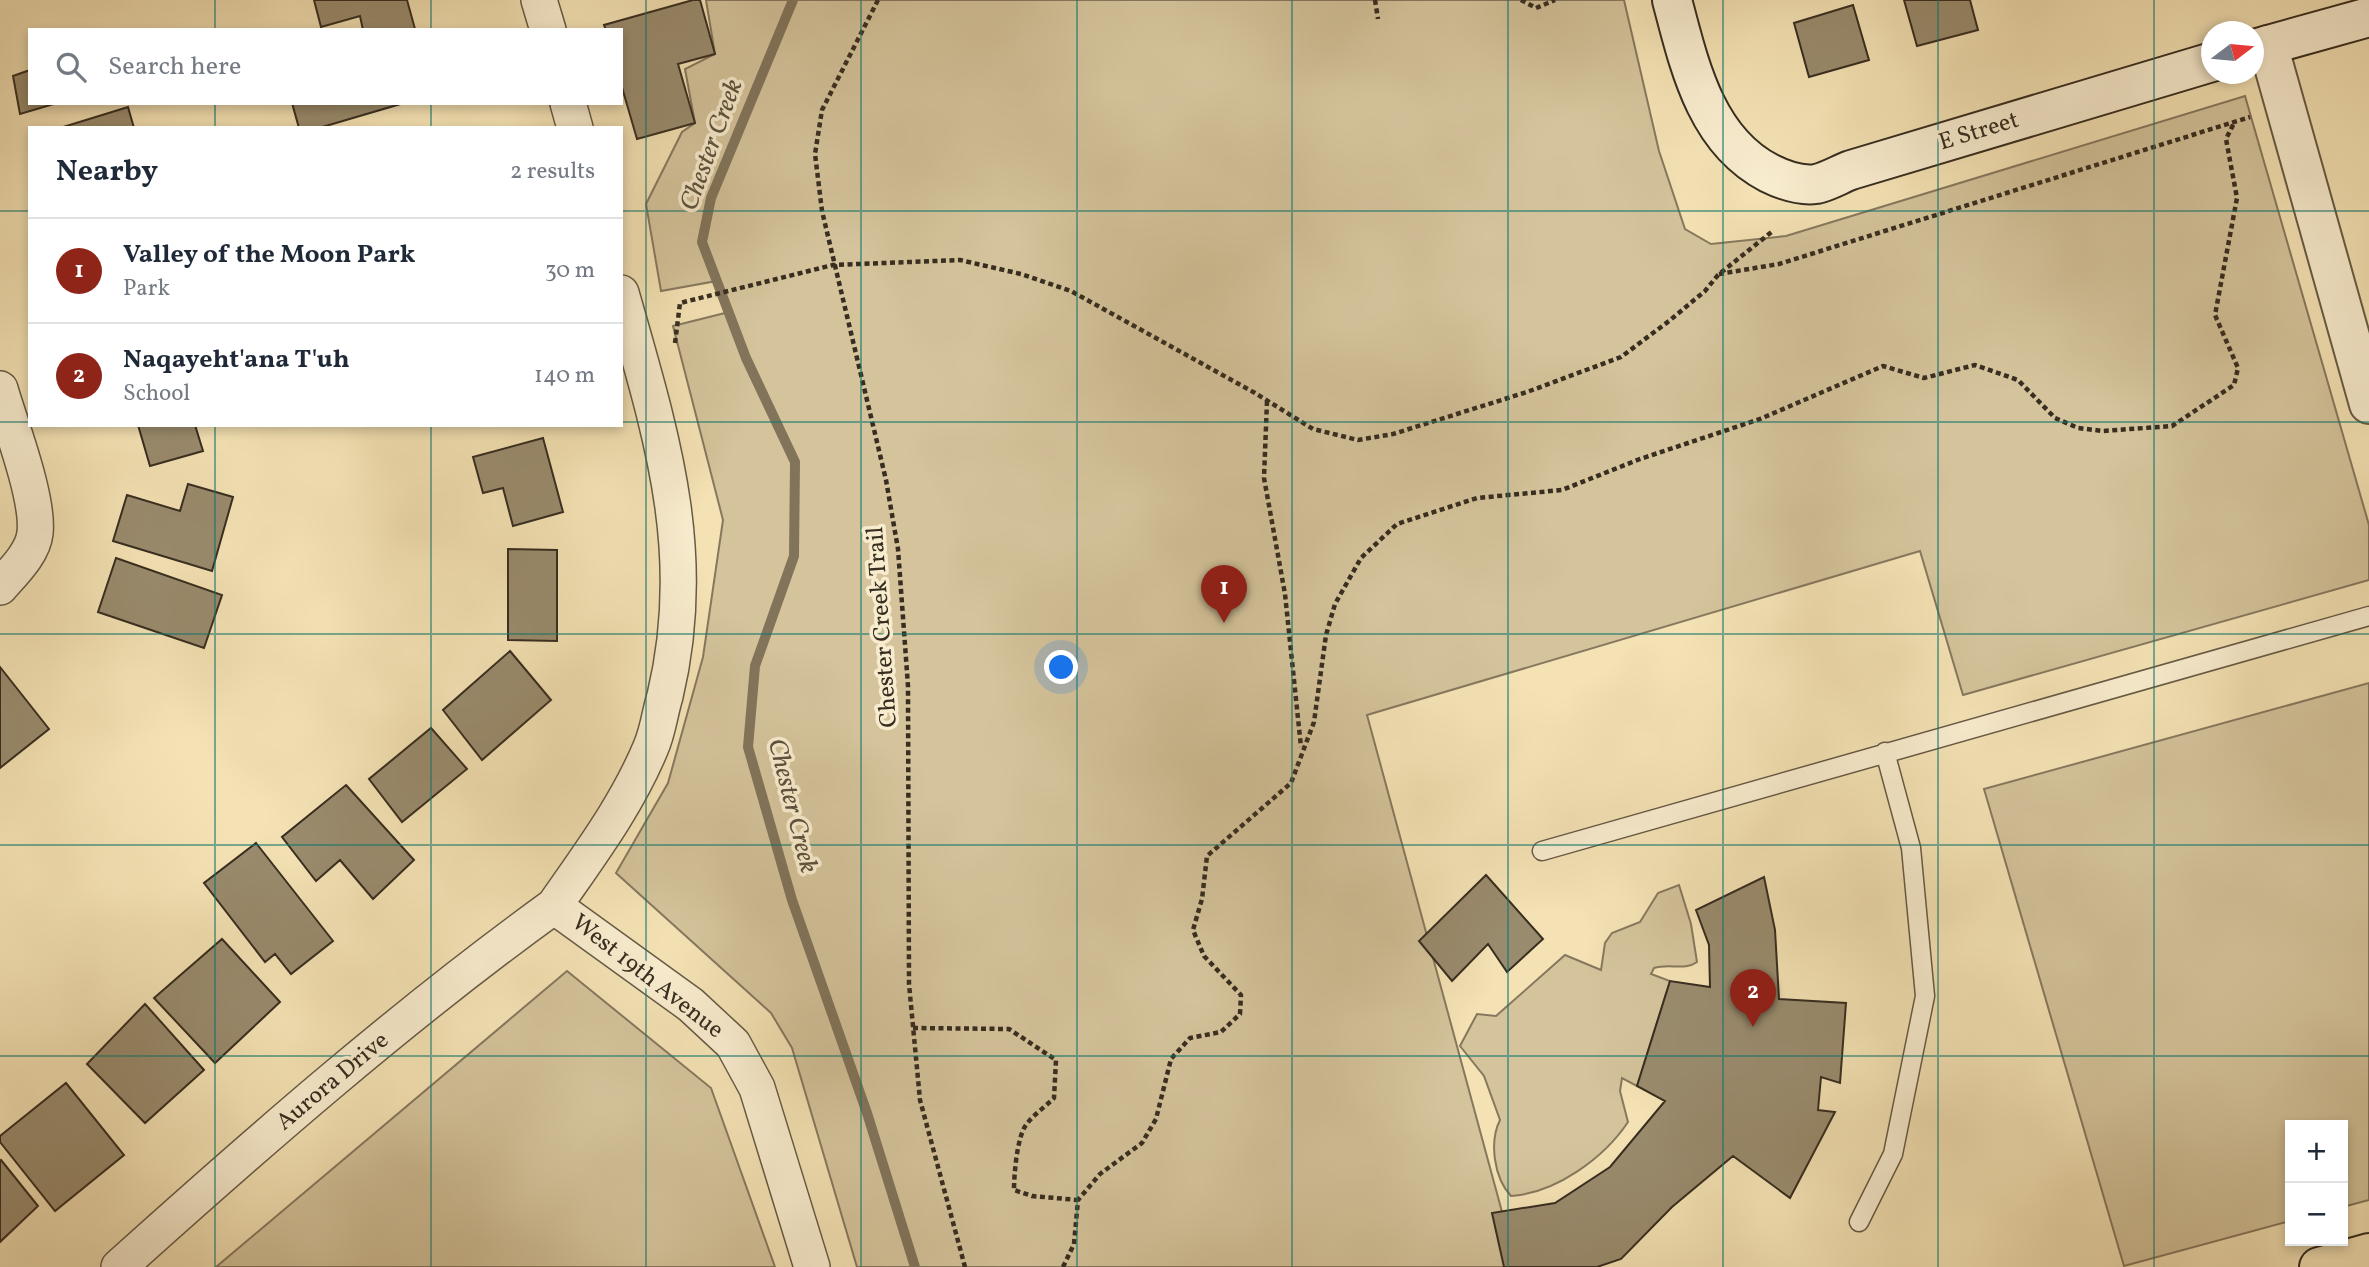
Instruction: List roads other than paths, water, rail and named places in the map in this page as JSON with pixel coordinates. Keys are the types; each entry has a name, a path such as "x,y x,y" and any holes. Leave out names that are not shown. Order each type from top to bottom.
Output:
{"main road":[{"name":"E Street","path":"1672,0 1692,75 1717,127 1748,162 1786,181 1816,184 1851,170 2201,65"},
{"path":"2264,46 2369,17"},
{"path":"2264,54 2285,106 2369,404"},
{"path":"2319,1267 2369,1253"}],"street":[{"path":"539,0 547,28"},
{"path":"569,105 574,126"},
{"name":"West 19th Avenue","path":"623,300 651,392 674,497 678,583 671,667 653,745 625,803 554,906 691,1005 733,1044 757,1088 811,1267"},
{"path":"0,390 32,498 35,533 22,562 0,587"},
{"name":"Aurora Drive","path":"119,1267 374,1047 476,963 554,906"}],"lane":[{"path":"1542,851 1885,751 2369,616"},
{"path":"1859,1222 1893,1154 1924,996 1911,848 1885,751"}],"waterway":[{"name":"Chester Creek","path":"793,0 711,198 702,242 746,358 795,462 794,556 755,666 748,747 792,900 867,1113 915,1267"}],"place":[{"name":"Valley of the Moon Park","path":"1224,623"},
{"name":"Naqayeht'ana T'uh","path":"1753,1027"}]}
